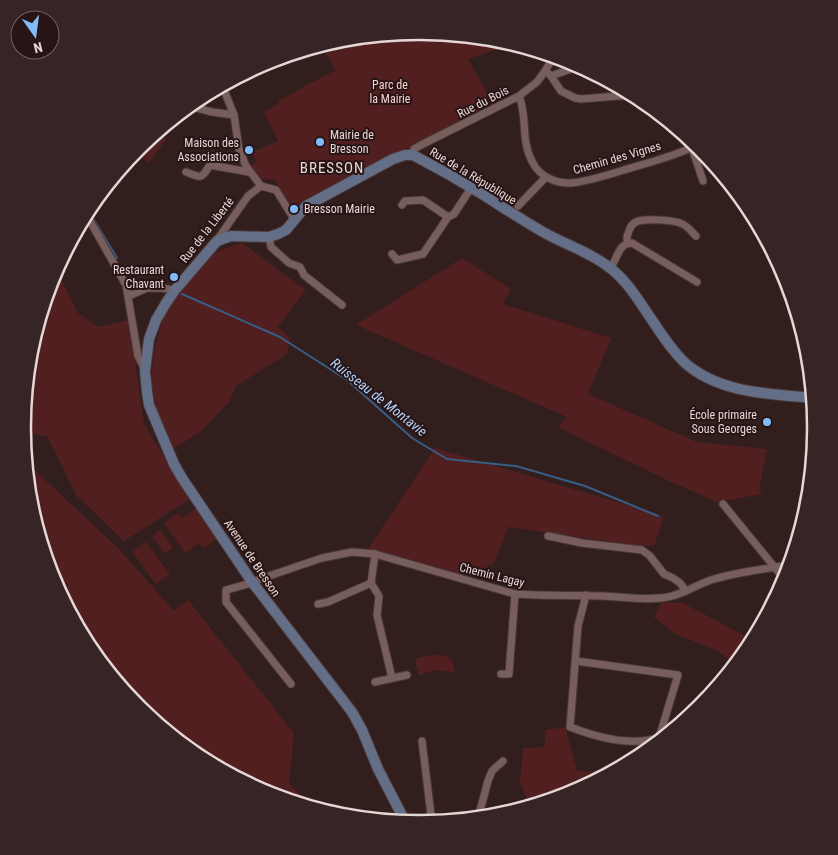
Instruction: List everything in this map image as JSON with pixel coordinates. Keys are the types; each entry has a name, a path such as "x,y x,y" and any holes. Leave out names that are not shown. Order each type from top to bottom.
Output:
{"street":[{"name":"Rue du Bois","path":"413,155 414,149 421,145 519,96 548,73 552,63"},
{"path":"567,69 548,73 562,90 575,98 619,96"},
{"path":"225,92 234,115 239,149 246,166 260,186 276,190 294,220"},
{"path":"518,206 546,177 534,166 529,155 524,138 519,96"},
{"path":"199,109 234,115"},
{"name":"Chemin des Vignes","path":"546,177 572,183 647,163 688,148"},
{"name":"Rue de la République","path":"269,237 286,230 306,206 319,201 393,159 405,155 413,155 544,232 588,254 610,268 626,283 670,347 701,374 741,390 805,397"},
{"name":"Chemin des Vignes","path":"698,158 703,181"},
{"path":"186,172 199,177 203,176 210,165 250,172"},
{"name":"Rue de la Liberté","path":"175,290 217,241 248,196 260,186"},
{"path":"392,254 397,260 423,254 448,217 454,214 471,188"},
{"path":"402,205 405,201 423,200 448,217"},
{"path":"628,243 626,238 631,226 640,220 654,219 680,223 688,227 696,236"},
{"path":"91,222 126,285 138,356 145,370"},
{"path":"217,241 231,236 269,237 271,247 289,264 300,267 304,275 342,305"},
{"path":"610,268 622,246 632,243 697,282"},
{"path":"129,296 147,288 175,290"},
{"name":"Avenue de Bresson","path":"175,290 156,320 149,339 145,370 149,405 174,464 252,582 352,712 401,814"},
{"path":"723,504 778,572"},
{"path":"548,536 582,543 642,550 650,556 664,574 680,583 686,591"},
{"name":"Chemin Lagay","path":"291,684 226,602 226,590 322,558 352,552 375,554 515,594 650,599 666,598 680,594 708,581 725,576 780,567"},
{"path":"375,554 371,583 379,596 377,615 392,678"},
{"path":"318,604 328,602 371,583"},
{"path":"501,674 509,674 515,594"},
{"path":"586,596 578,626 570,727 593,735 624,740 648,740"},
{"path":"576,661 678,674 661,730"},
{"path":"375,682 407,675"},
{"path":"422,741 431,815"},
{"path":"480,810 492,771 503,761"}],"green space":[{"name":"Parc de la Mairie","path":"419,40 444,41 501,48 468,59 494,105 291,209 275,180 260,179 252,166 252,164 257,162 252,152 278,141 264,113 279,103 279,100 336,70 324,52 368,43"},
{"path":"162,137 166,139 149,163 141,157"},
{"path":"242,243 306,290 278,327 290,338 287,354 236,386 229,402 200,432 173,449 158,415 151,383 154,352 162,321 183,284 206,255"},
{"path":"462,258 511,289 503,304 611,338 588,394 697,442 767,449 759,491 763,494 717,502 671,482 558,427 567,417 356,325"},
{"path":"61,279 78,313 98,327 129,320 144,424 190,499 124,541 76,495 47,436 31,434 32,402 44,327"},
{"path":"435,448 664,516 654,546 633,545 508,527 494,563 468,578 368,549"},
{"path":"34,469 117,547 174,611 188,600 294,733 289,784 303,798 248,775 204,750 163,719 111,664 83,621 61,576 44,528"},
{"path":"196,508 218,538 203,549 199,543 185,553 164,523 178,513 182,518"},
{"path":"160,530 173,548 165,554 152,536"},
{"path":"146,542 170,574 156,584 132,552"},
{"path":"662,602 683,603 745,636 730,659 715,650 676,634 654,617"},
{"path":"431,655 448,657 452,661 455,672 436,670 419,675 415,660"},
{"path":"565,727 577,771 597,772 567,786 527,800 520,782 523,748 544,747 546,730"}],"waterway":[{"name":"Ruisseau de Montavie","path":"93,218 117,258"},
{"name":"Ruisseau de Montavie","path":"182,294 280,337 347,380 412,438 447,459 516,466 585,486 658,516"}],"place":[{"name":"Mairie de Bresson","path":"320,142"},
{"name":"Maison des Associations","path":"249,150"},
{"name":"Bresson Mairie","path":"294,209"},
{"name":"Restaurant Chavant","path":"174,277"},
{"name":"École primaire Sous Georges","path":"767,422"}],"district":[{"name":"BRESSON","path":"332,168"}]}
